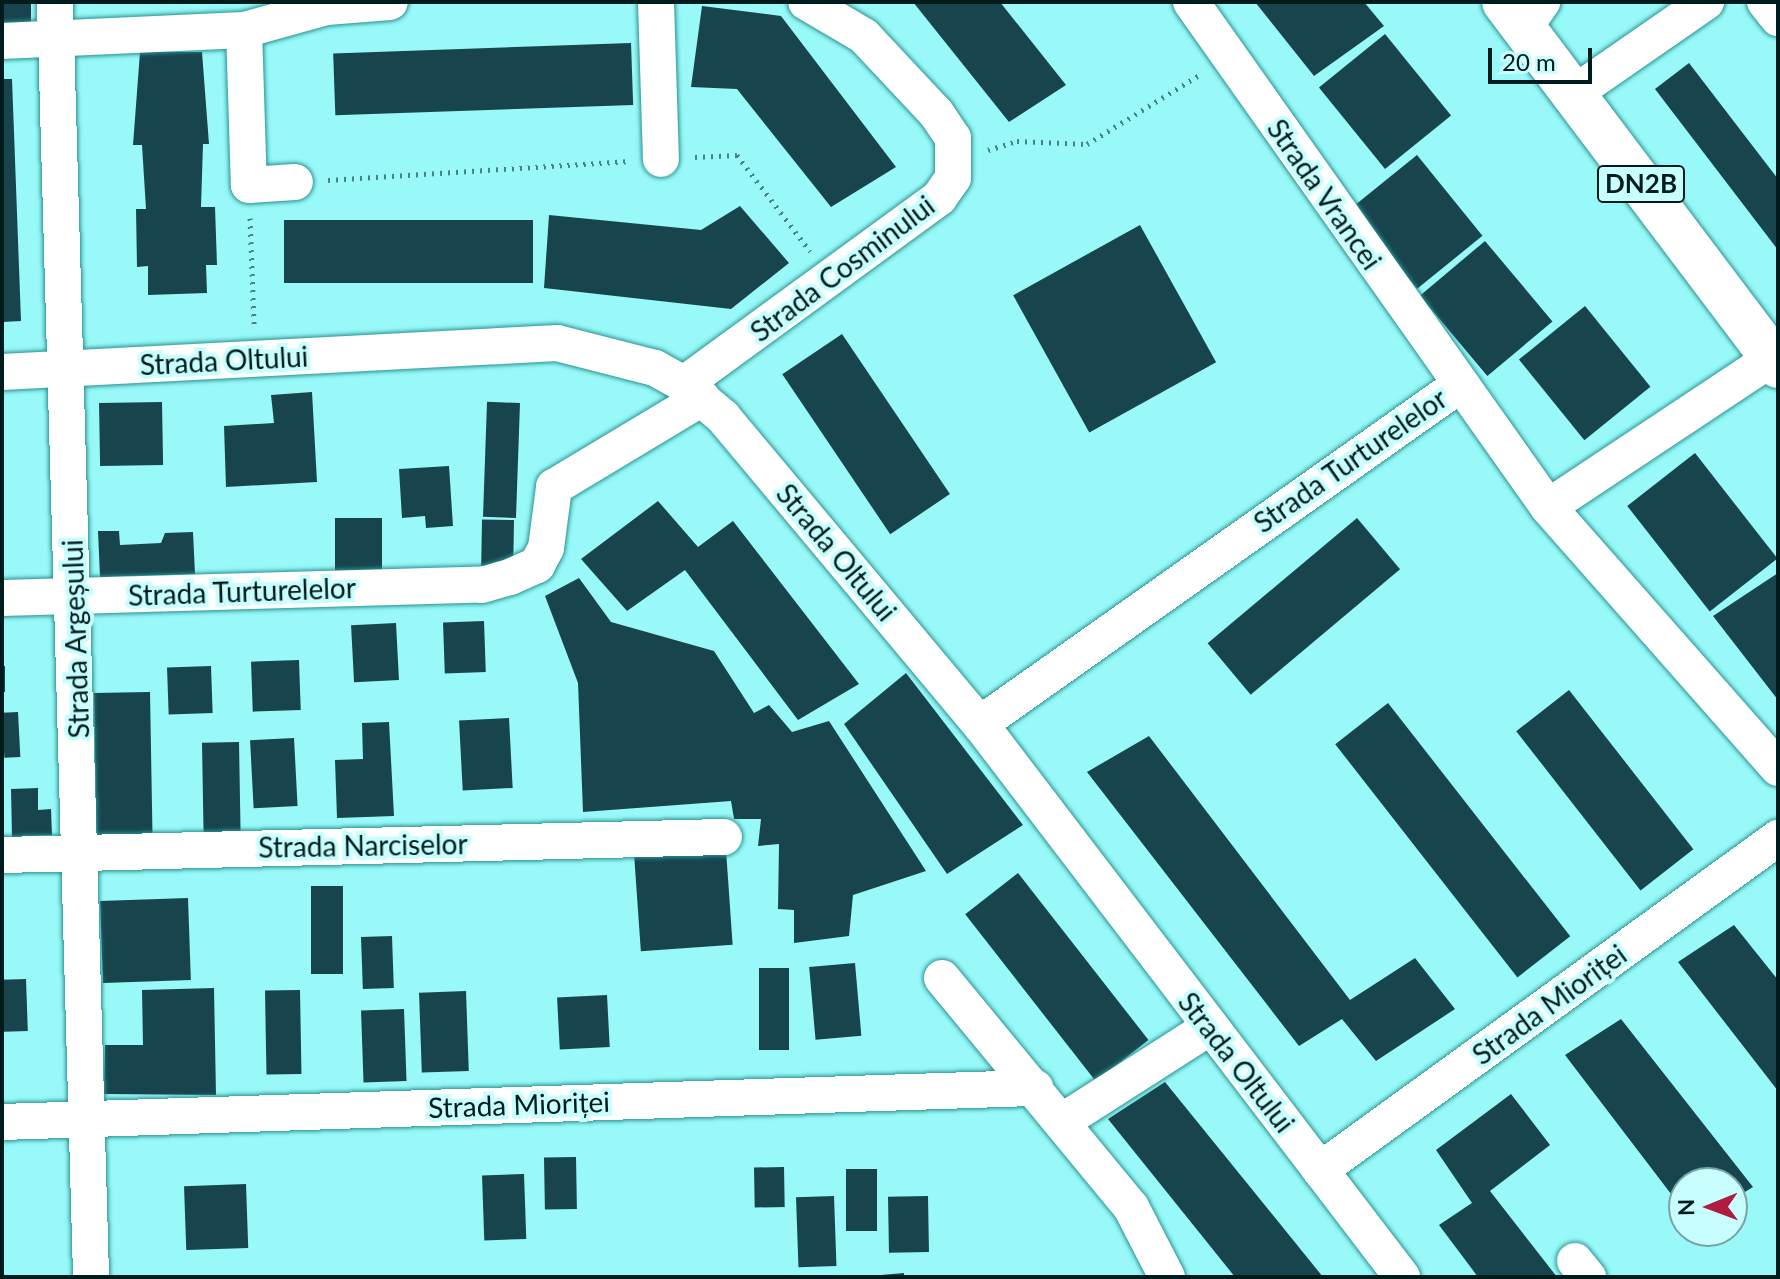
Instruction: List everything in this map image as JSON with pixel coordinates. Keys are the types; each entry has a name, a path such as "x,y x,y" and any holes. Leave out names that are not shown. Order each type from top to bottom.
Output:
{"main road":[{"name":"DN2B","path":"1523,11 1573,94 1775,362"}],"street":[{"name":"Strada Argeșului","path":"55,2 83,852 91,1277"},
{"path":"2,41 244,30 327,7 390,2"},
{"path":"656,2 661,159"},
{"path":"806,2 874,47 936,113 957,160"},
{"name":"Strada Vrancei","path":"1191,2 1458,386"},
{"path":"1573,94 1706,2"},
{"path":"1765,2 1778,18"},
{"path":"244,30 249,185 295,182"},
{"name":"Strada Cosminului","path":"482,585 537,565 554,487 693,391 831,279 939,198 957,160"},
{"name":"Strada Oltului","path":"2,372 557,343 655,368 693,391 980,724 1402,1277"},
{"path":"1775,362 1548,507 1778,768"},
{"name":"Strada Turturelelor","path":"980,724 1458,386 1548,507"},
{"name":"Strada Turturelelor","path":"2,598 482,585"},
{"name":"Strada Narciselor","path":"2,855 724,837"},
{"name":"Strada Mioriței","path":"1320,1170 1778,838"},
{"path":"942,978 1131,1207 1167,1277"},
{"path":"1063,1121 1210,1027"},
{"name":"Strada Mioriței","path":"2,1122 1035,1088"}],"path":[{"path":"957,160 1017,141 1087,144 1230,57"},
{"path":"295,182 737,155 831,279"},
{"path":"249,185 255,359"}],"building":[{"path":"2,2 31,2 31,24 2,24"},
{"path":"913,2 1000,2 1066,85 1009,122"},
{"path":"1255,2 1364,2 1384,26 1314,76"},
{"path":"702,6 781,16 896,167 831,207 737,89 691,87"},
{"path":"1385,34 1451,116 1385,169 1319,87"},
{"path":"631,43 633,105 335,115 333,53"},
{"path":"140,52 202,52 209,144 203,144 201,207 215,207 217,265 206,265 207,293 148,295 148,266 137,267 136,209 146,209 142,145 133,145"},
{"path":"1689,63 1778,179 1778,250 1655,89"},
{"path":"2,79 12,79 21,321 2,322"},
{"path":"1417,155 1482,236 1417,289 1352,208"},
{"path":"740,206 789,263 731,309 544,288 549,215 701,230"},
{"path":"284,220 533,220 533,283 284,283"},
{"path":"1140,225 1216,362 1089,433 1013,295"},
{"path":"1485,241 1552,321 1487,376 1420,296"},
{"path":"1585,306 1650,387 1584,440 1519,359"},
{"path":"842,334 950,494 890,534 782,374"},
{"path":"312,392 317,482 226,487 224,426 274,423 271,395"},
{"path":"162,402 163,465 100,466 99,403"},
{"path":"487,402 520,403 516,518 483,517"},
{"path":"1695,453 1777,559 1710,612 1627,506"},
{"path":"449,466 453,526 426,528 425,516 402,518 399,469"},
{"path":"658,501 698,547 733,521 859,684 798,720 685,570 627,611 581,559"},
{"path":"335,518 382,518 382,572 335,572"},
{"path":"1357,518 1400,569 1251,695 1208,643"},
{"path":"482,519 514,520 513,567 481,566"},
{"path":"98,531 119,531 120,545 161,543 165,533 193,532 195,574 100,577"},
{"path":"1778,573 1778,700 1713,616"},
{"path":"579,578 611,622 714,651 754,713 769,705 792,732 829,721 926,871 853,895 849,936 794,943 794,910 778,909 779,844 758,846 761,819 734,819 731,801 583,812 578,683 545,596"},
{"path":"484,621 486,672 445,673 443,622"},
{"path":"396,623 399,680 354,682 351,625"},
{"path":"299,660 301,710 253,712 251,662"},
{"path":"2,666 5,666 5,692 2,692"},
{"path":"211,666 213,713 169,715 167,668"},
{"path":"906,673 1023,825 947,874 844,724"},
{"path":"1569,690 1693,849 1641,890 1516,731"},
{"path":"150,692 152,834 96,835 94,693"},
{"path":"1388,703 1570,936 1517,978 1335,744"},
{"path":"18,712 20,757 4,758 2,713"},
{"path":"509,718 513,788 463,791 459,721"},
{"path":"389,722 394,816 337,818 335,760 363,759 362,723"},
{"path":"1149,736 1350,1000 1415,958 1455,1009 1376,1061 1342,1019 1299,1046 1087,772"},
{"path":"294,738 298,806 254,808 250,740"},
{"path":"239,742 241,835 204,836 202,743"},
{"path":"38,788 38,810 51,809 52,835 12,837 11,789"},
{"path":"726,850 733,945 641,951 634,856"},
{"path":"1018,873 1149,1040 1096,1081 965,914"},
{"path":"311,886 343,886 343,974 311,974"},
{"path":"188,898 191,980 103,983 100,901"},
{"path":"1734,925 1778,980 1778,1091 1678,962"},
{"path":"392,936 394,988 363,989 361,937"},
{"path":"855,963 861,1036 816,1040 809,967"},
{"path":"759,968 789,968 789,1050 759,1050"},
{"path":"26,979 28,1031 4,1032 2,980"},
{"path":"214,988 216,1095 104,1094 105,1045 143,1045 142,990"},
{"path":"300,990 301,1074 266,1075 265,991"},
{"path":"466,991 469,1071 422,1073 419,993"},
{"path":"607,995 610,1047 560,1050 557,998"},
{"path":"404,1009 407,1081 364,1082 361,1011"},
{"path":"1621,1019 1737,1167 1668,1167 1668,1190 1565,1055"},
{"path":"1165,1082 1323,1277 1235,1277 1108,1119"},
{"path":"1511,1094 1550,1145 1490,1191 1557,1277 1478,1277 1439,1225 1472,1203 1436,1150"},
{"path":"576,1157 577,1209 545,1210 544,1158"},
{"path":"784,1167 785,1207 755,1208 754,1168"},
{"path":"846,1169 877,1169 877,1231 846,1231"},
{"path":"524,1174 526,1239 484,1240 482,1175"},
{"path":"246,1184 248,1248 186,1250 184,1186"},
{"path":"834,1196 836,1266 798,1267 796,1197"},
{"path":"928,1196 929,1252 889,1253 888,1197"},
{"path":"904,1273 904,1277 881,1277 881,1275"}]}
